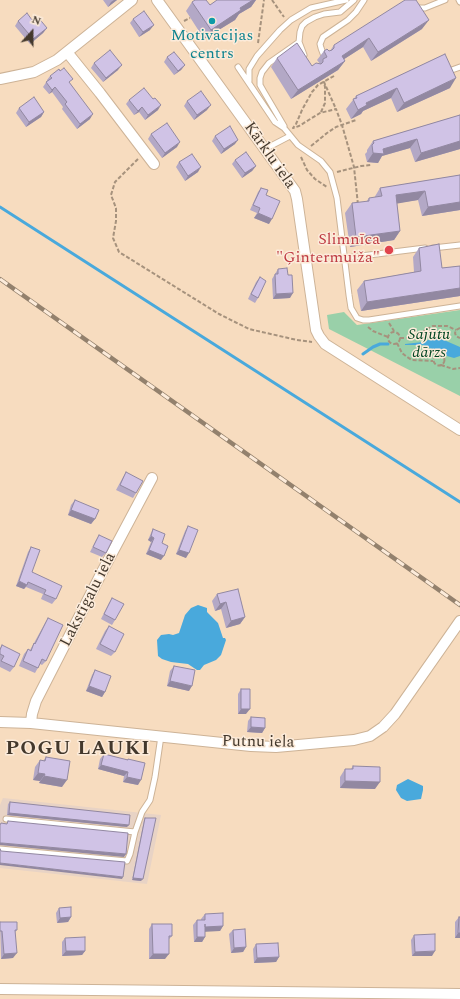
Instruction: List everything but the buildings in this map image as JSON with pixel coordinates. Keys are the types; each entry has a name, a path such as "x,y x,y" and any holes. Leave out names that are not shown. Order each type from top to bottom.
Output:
{"street":[{"path":"0,79 34,72 57,60 132,0"},
{"name":"Kārklu iela","path":"157,0 295,190 316,330 319,336 325,344 460,430"},
{"path":"67,52 154,164"},
{"name":"Lakstīgalu iela","path":"31,723 36,701 152,478"},
{"name":"Putnu iela","path":"0,722 31,723 233,745 276,747 354,740 370,736 383,727 395,714 460,622"},
{"path":"0,989 460,994"}],"lane":[{"path":"249,84 249,69 257,56 288,23 311,8 346,0"},
{"path":"306,60 299,42 300,32 306,22 324,14 340,12 354,0"},
{"path":"324,56 320,44 323,37 348,20 356,12 364,0"},
{"path":"418,8 436,4 445,0"},
{"path":"299,42 269,63 262,72 260,85 290,136 298,145 321,161 331,173 339,208 351,308 357,318 363,320 460,306"},
{"path":"238,67 275,122 284,128"},
{"path":"448,72 460,67"},
{"path":"265,149 290,136"},
{"path":"345,258 460,245"},
{"path":"0,849 127,861 142,812 150,800 161,736"},
{"path":"6,819 135,832"}],"path":[{"path":"257,56 264,0"},
{"path":"272,0 288,23"},
{"path":"334,76 312,92 306,100 293,128 320,113 336,109"},
{"path":"324,82 342,125 354,168 358,205 339,208"},
{"path":"320,113 325,103 324,82"},
{"path":"306,150 327,133 356,120"},
{"path":"145,153 132,164 116,182 111,195 116,208 116,221 112,238 119,252 219,314 249,329 297,340 325,344"},
{"path":"331,173 371,165"},
{"path":"363,320 373,331 388,337 390,342 396,343 402,353 412,360 433,361 436,365 460,368"},
{"path":"400,338 413,338 420,336 433,326 447,326 456,330"},
{"path":"456,330 460,328"},
{"path":"456,330 456,336 460,338"},
{"path":"388,337 394,332 399,334 400,338"},
{"path":"396,343 400,338"},
{"path":"433,361 436,356 441,355 444,357 442,365"}],"shaded area":[{"path":"3,798 161,815 147,884 0,868 0,805"}],"green space":[{"name":"Sajūtu dārzs","path":"460,310 460,396 329,329 327,315 344,312 357,325"}],"water":[{"path":"437,337 460,347 460,356 454,358 447,356 423,345 405,345 423,342"},
{"path":"198,605 207,608 207,612 218,623 223,638 226,640 221,655 216,660 204,665 200,670 197,670 188,664 171,662 162,659 158,656 157,640 161,635 173,635 179,633 185,615 191,608"},
{"path":"408,779 423,786 421,799 407,801 401,798 396,790 397,785"}],"waterway":[{"path":"0,207 460,502"},
{"path":"363,354 380,344 388,344"}],"railway":[{"path":"0,279 460,605"}],"place":[{"name":"Motivācijas centrs","path":"212,21"},
{"name":"Slimnīca \"Ģintermuiža\"","path":"389,250"}],"district":[{"name":"POGU LAUKI","path":"78,750"}]}
